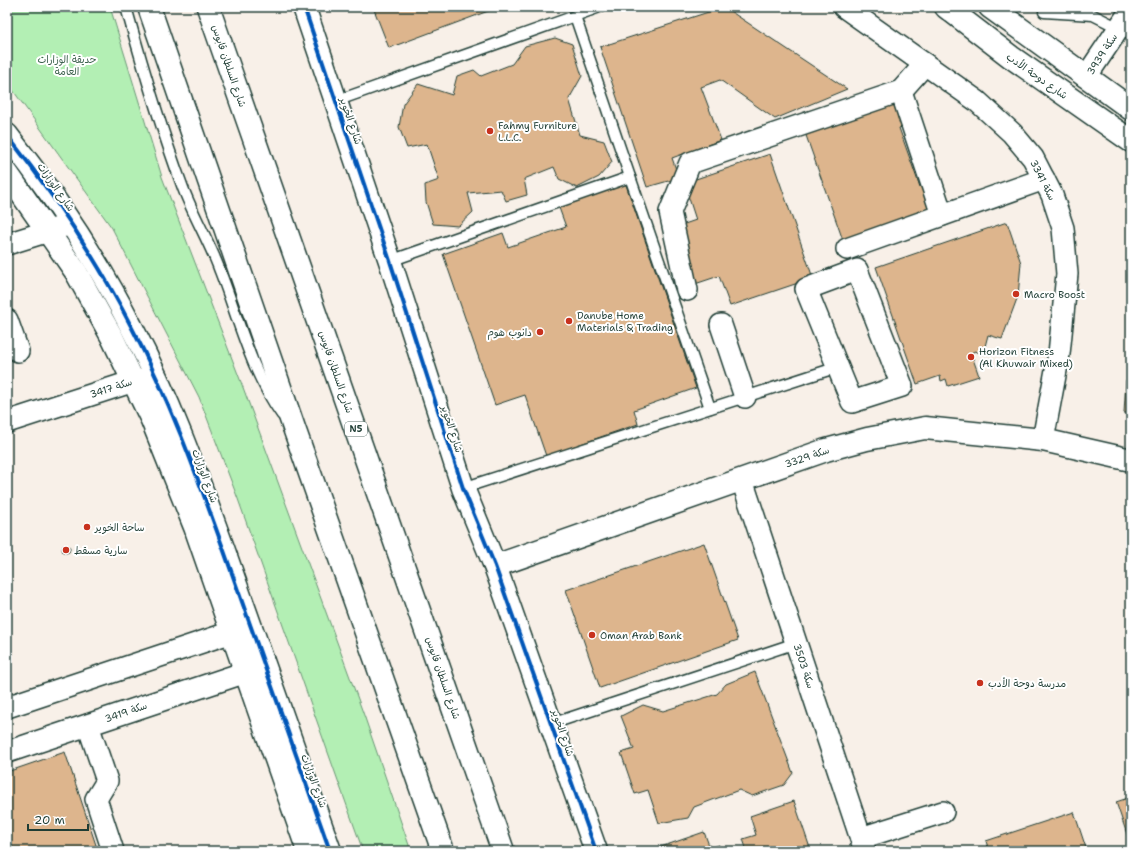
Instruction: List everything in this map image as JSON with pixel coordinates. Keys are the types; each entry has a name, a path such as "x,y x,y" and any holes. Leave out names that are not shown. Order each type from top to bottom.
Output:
{"main road":[{"path":"149,7 294,428 443,851"},
{"name":"شارع السلطان قابوس","path":"208,7 503,851"},
{"name":"شارع الخوير","path":"304,7 390,261 463,488 495,566 596,851"},
{"name":"شارع دوحة الأدب","path":"946,7 1011,58 1131,141"},
{"path":"990,7 1131,109"},
{"name":"شارع الوزارات","path":"7,135 47,187 114,293 133,329 165,398 192,464 330,851"},
{"path":"7,173 76,272 112,337 133,380 176,477 232,632 308,851"},
{"name":"سكة 3329","path":"495,566 826,450 860,440 925,428 1043,440 1131,460"}],"street":[{"name":"سكة 3341","path":"844,7 977,101 1012,133 1033,158 1052,195 1063,228 1067,274 1058,354 1043,440"},
{"name":"سكة 3939","path":"1086,77 1131,10"},
{"path":"687,290 670,212 690,163 901,91 925,64"},
{"path":"901,91 942,215"},
{"path":"847,249 1044,179"},
{"path":"7,244 71,224"},
{"path":"857,270 902,386 852,402 838,367 806,289 857,270"},
{"path":"7,320 18,351"},
{"path":"721,325 745,397"},
{"name":"سكة 3417","path":"7,422 133,380 146,382 155,390 178,443 192,464"},
{"name":"سكة 3503","path":"742,480 863,845"},
{"path":"7,707 232,632 239,631 249,638 269,694 282,717"},
{"name":"سكة 3419","path":"7,752 246,672"},
{"path":"88,725 107,781 96,799 114,851"},
{"path":"863,845 943,812"}],"lane":[{"path":"126,7 180,180 220,271 255,369 272,400 294,428"},
{"path":"336,101 600,7"},
{"path":"1044,12 1093,15 1119,28"},
{"path":"575,16 710,408"},
{"path":"390,261 630,178"},
{"path":"463,488 838,367"},
{"path":"551,724 796,643"}],"green space":[{"name":"حديقة الوزارات العامة","path":"7,7 110,7 162,177 241,382 365,718 411,851 363,851 238,499 199,397 112,228 7,82"}],"building":[{"path":"373,7 499,7 389,48"},
{"path":"724,7 847,89 775,119 720,80 701,87 721,140 672,158 679,178 647,187 600,47"},
{"name":"Fahmy Furniture L.L.C.","path":"555,38 572,44 582,76 569,99 580,135 604,141 612,162 599,177 577,188 559,179 554,167 524,179 527,195 506,201 501,190 468,193 473,212 458,226 433,224 426,202 425,185 439,180 427,144 407,148 399,127 403,104 418,84 452,95 457,76 474,70 481,76 512,64 525,46"},
{"path":"894,95 905,126 899,128 920,187 924,186 934,215 845,246 803,127"},
{"path":"770,154 813,278 730,306 719,276 695,284 676,227 696,220 684,183"},
{"name":"Danube Home Materials & Trading","path":"625,182 696,388 634,410 638,424 546,456 525,395 495,405 443,254 503,233 508,247 566,227 558,205"},
{"path":"1007,222 1021,263 1018,296 1002,339 988,335 983,354 975,351 971,353 979,376 948,386 946,379 941,381 940,376 917,384 876,267"},
{"path":"1131,364 1131,413 1124,413 1126,380 1130,380"},
{"path":"704,543 738,640 600,688 566,590"},
{"path":"64,545 68,545 70,549 68,553 64,553 62,551 62,547"},
{"path":"755,672 793,773 784,785 752,796 739,790 694,807 688,818 659,823 648,790 635,794 621,753 634,749 621,716 643,705 663,711 717,694 726,684"},
{"path":"65,752 98,851 7,851 7,772"},
{"path":"1131,797 1131,846 1116,802"},
{"path":"794,801 811,851 747,851 743,839 756,835 750,816"},
{"path":"1074,812 1087,851 989,851 986,841"},
{"path":"704,832 710,848 719,845 721,851 655,851 655,849"}],"cycle path":[{"path":"304,7 390,261 463,488 495,566 596,851"},
{"path":"7,135 58,204 89,252 119,302 158,381 203,492 330,851"}],"place":[{"name":"Fahmy Furniture L.L.C.","path":"490,131"},
{"name":"Macro Boost","path":"1016,294"},
{"name":"Danube Home Materials & Trading","path":"569,321"},
{"name":"دانوب هوم","path":"540,332"},
{"name":"Horizon Fitness (Al Khuwair Mixed)","path":"971,357"},
{"name":"ساحة الخوير","path":"87,527"},
{"name":"سارية مسقط","path":"66,550"},
{"name":"Oman Arab Bank","path":"592,635"},
{"name":"مدرسة دوحة الأدب","path":"980,683"}]}
